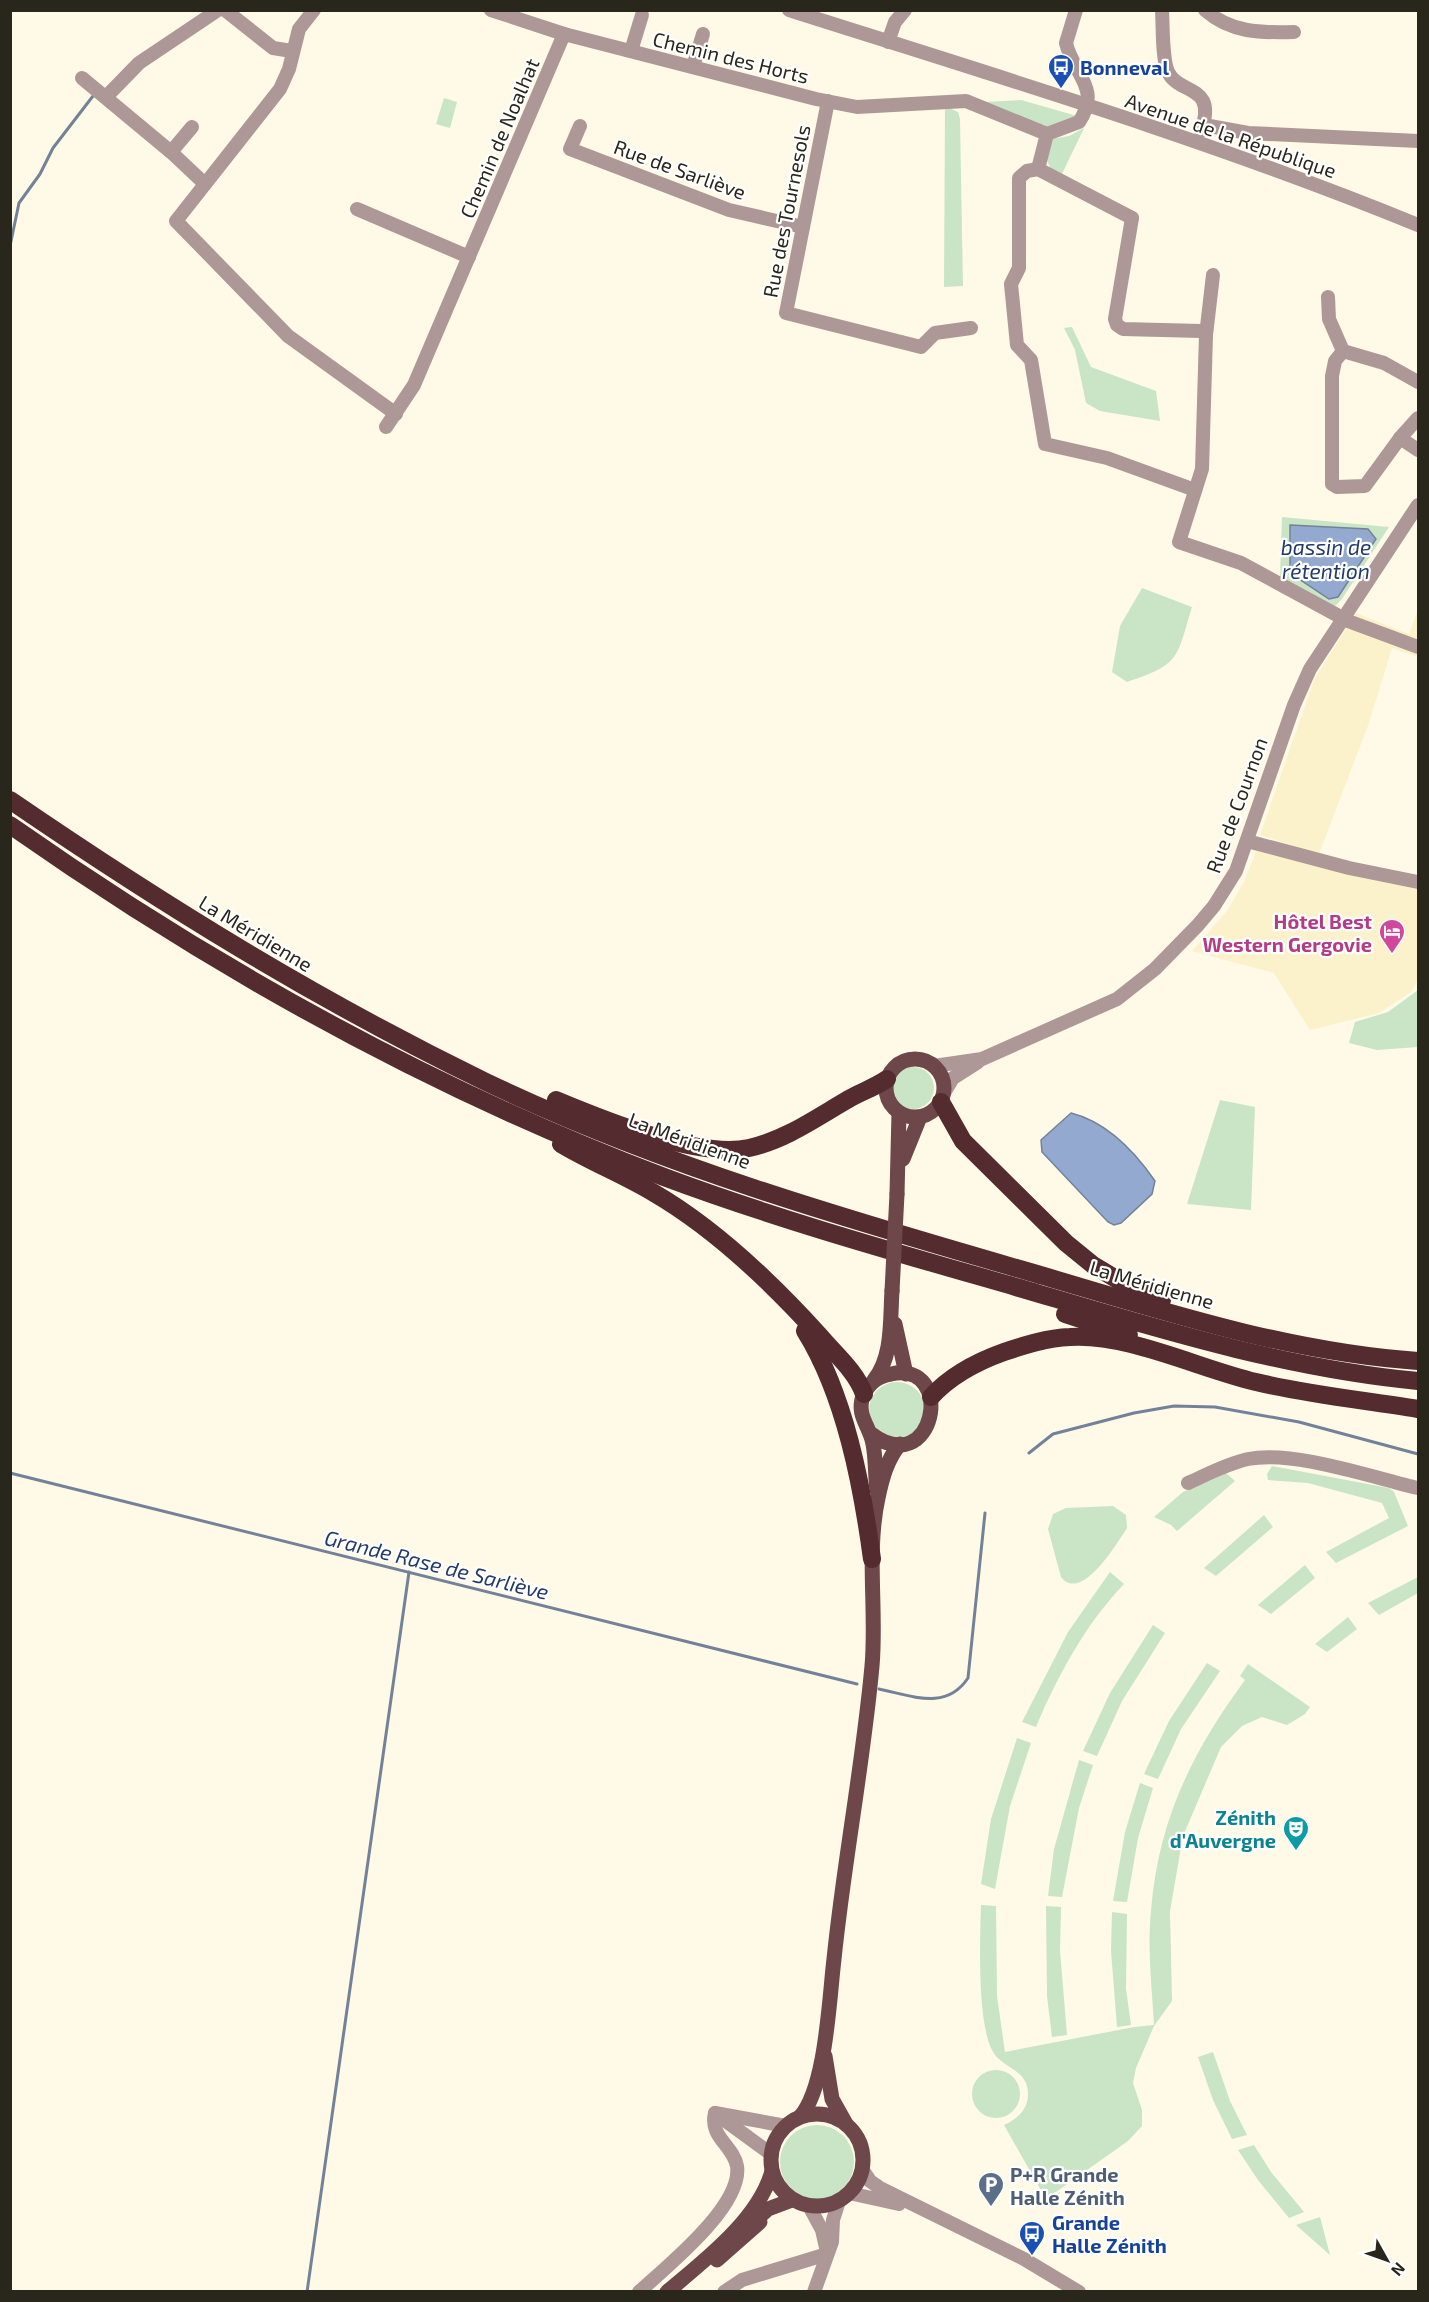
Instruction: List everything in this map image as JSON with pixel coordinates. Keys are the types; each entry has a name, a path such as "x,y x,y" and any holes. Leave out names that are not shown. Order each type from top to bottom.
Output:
{"highway":[{"name":"La Méridienne","path":"10,800 188,919 345,1011 560,1114 730,1180 876,1228 1224,1327 1333,1352 1419,1361"},
{"name":"La Méridienne","path":"10,825 116,897 260,986 416,1068 497,1107 665,1177 872,1246 1261,1357 1339,1372 1419,1382"},
{"path":"415,1045 669,1141 715,1149 749,1148 778,1138 849,1098 871,1090 887,1079"},
{"path":"942,1098 944,1112 963,1141 1066,1243 1093,1265 1123,1283 1224,1327"},
{"path":"497,1107 584,1158 655,1194 754,1269 797,1310 860,1384 869,1388"},
{"path":"754,1269 802,1328 824,1368 862,1491 872,1559"},
{"path":"998,1282 1033,1303 1115,1331 1251,1372 1365,1400"},
{"path":"931,1397 947,1380 995,1355 1030,1343 1071,1337 1135,1346 1240,1379 1310,1395 1365,1400 1419,1409"}],"main road":[{"path":"878,1500 870,1433 861,1414 869,1388 883,1370 886,1359 892,1291 900,1168 899,1113 887,1098 887,1079 899,1064 908,1060 918,1059 934,1066 941,1075 942,1098 935,1110 920,1117 899,1113"},
{"path":"900,1168 920,1117"},
{"path":"892,1291 894,1323 906,1374"},
{"path":"869,1388 883,1375 906,1374 917,1379 931,1397 931,1418 926,1429 918,1438 900,1444 889,1444 870,1433"},
{"path":"799,2203 783,2192 772,2171 771,2154 774,2144 786,2126 800,2117 809,2107 824,2053 839,1908 863,1762 875,1617 872,1559 878,1500 888,1461 900,1444"},
{"path":"675,2292 768,2209 799,2203 825,2206 844,2197 862,2166 862,2149 832,2099 824,2053"},
{"path":"800,2117 824,2115 846,2125"},
{"path":"667,2292 715,2250 750,2213 760,2200 772,2171"},
{"path":"681,2292 771,2212 799,2203"}],"street":[{"path":"106,97 139,63 219,10"},
{"path":"225,10 273,48 292,51"},
{"path":"314,10 299,29 289,69 280,89 176,221 288,336 396,414"},
{"name":"Chemin des Horts","path":"491,10 564,34 828,101 857,106 894,107 966,101 1047,134"},
{"name":"Avenue de la République","path":"789,10 1197,142 1339,192 1419,225"},
{"path":"888,42 895,22 905,10"},
{"path":"1038,168 1047,134 1079,122 1087,106 1089,92 1066,43 1077,10"},
{"path":"1162,10 1168,73 1199,94 1203,104 1204,125 1197,142"},
{"path":"1205,10 1233,27 1253,33 1294,32"},
{"path":"631,51 642,15"},
{"name":"Chemin de Noalhat","path":"386,427 414,386 564,34"},
{"path":"693,67 703,34"},
{"path":"82,78 171,152 205,184"},
{"name":"Rue des Tournesols","path":"828,101 786,313 921,347 935,333 971,327"},
{"path":"1204,125 1248,133 1419,141"},
{"name":"Rue de Sarliève","path":"580,126 570,149 729,210 803,227"},
{"path":"171,152 192,127"},
{"path":"1195,490 1107,458 1045,444 1031,360 1017,345 1011,284 1018,268 1019,178 1027,171 1038,168 1132,218 1114,319 1117,325 1123,329 1201,331 1206,335"},
{"path":"357,209 469,257"},
{"path":"1214,275 1206,335 1202,470 1179,542 1241,563 1343,618 1367,629 1419,646"},
{"path":"1328,297 1329,319 1343,351"},
{"path":"1343,351 1384,363 1419,382"},
{"path":"1343,351 1335,362 1332,376 1332,484 1337,487 1365,486 1400,438 1419,418"},
{"path":"1400,438 1419,450"},
{"name":"Rue de Cournon","path":"982,1059 1117,999 1135,987 1175,949 1214,906 1236,871 1294,705 1310,669 1419,506"},
{"path":"1247,841 1349,868 1419,882"},
{"path":"934,1066 982,1059"},
{"path":"942,1098 954,1078 982,1059"},
{"path":"1188,1483 1226,1465 1250,1459 1273,1458 1301,1461 1419,1488"},
{"path":"715,2113 786,2126"},
{"path":"715,2113 771,2154"},
{"path":"639,2292 692,2243 726,2202 734,2188 737,2167 732,2154 714,2130 715,2113"},
{"path":"862,2166 870,2181 880,2188 1024,2259 1079,2292"},
{"path":"814,2292 828,2254 844,2197 924,2211"},
{"path":"799,2203 822,2230 828,2254"},
{"path":"724,2292 742,2280 828,2254"}],"shaded area":[{"path":"1418,610 1418,657 1392,648 1369,723 1319,854 1260,835 1314,680 1356,613 1409,634"},
{"path":"1257,849 1418,888 1418,980 1411,992 1379,1013 1310,1030 1274,973 1192,951 1227,911 1244,882"}],"green space":[{"path":"444,98 457,102 450,128 436,124"},
{"path":"1021,100 1077,116 1051,128 983,102"},
{"path":"945,106 958,112 960,119 963,286 944,287"},
{"path":"1084,128 1061,176 1052,172 1046,158 1052,139 1069,136"},
{"path":"1072,327 1091,367 1156,391 1160,421 1100,411 1086,403 1075,350 1064,328"},
{"name":"bassin de rétention","path":"1282,517 1389,527 1342,599 1335,606 1322,602 1280,577"},
{"path":"1142,588 1192,607 1183,638 1174,657 1158,670 1127,682 1112,672 1120,626"},
{"path":"1418,990 1418,1047 1377,1050 1349,1043 1355,1022 1388,1012"},
{"path":"913,1067 928,1073 934,1088 928,1103 913,1109 898,1103 892,1088 898,1073"},
{"path":"1220,1100 1255,1107 1251,1210 1187,1204"},
{"path":"892,1382 902,1382 917,1390 923,1399 925,1410 923,1421 917,1430 902,1438 892,1438 881,1433 874,1426 869,1415 869,1405 874,1394 881,1387"},
{"path":"1272,1466 1389,1488 1394,1492 1408,1526 1336,1563 1326,1552 1389,1518 1382,1503 1308,1483 1268,1480 1267,1474"},
{"path":"1226,1473 1235,1481 1177,1531 1171,1525 1154,1517 1183,1492"},
{"path":"1113,1506 1126,1515 1127,1528 1097,1569 1078,1583 1069,1583 1061,1577 1048,1529 1053,1514 1066,1508"},
{"path":"1264,1515 1273,1527 1216,1576 1204,1568"},
{"path":"1305,1565 1315,1578 1271,1614 1258,1605"},
{"path":"1110,1572 1124,1584 1097,1616 1074,1651 1036,1727 1022,1722 1068,1632"},
{"path":"1418,1577 1418,1593 1379,1615 1368,1603"},
{"path":"1348,1617 1357,1629 1327,1652 1315,1644"},
{"path":"1153,1625 1165,1633 1122,1701 1097,1756 1083,1751 1110,1693"},
{"path":"1207,1663 1220,1671 1181,1729 1158,1779 1144,1774 1169,1721"},
{"path":"1248,1664 1310,1707 1305,1714 1287,1725 1262,1717 1242,1726 1221,1747 1183,1836 1170,1911 1172,2001 1154,2026 1136,2068 1133,2083 1142,2110 1142,2126 1128,2141 1046,2199 1004,2125 1021,2113 1028,2100 1028,2094 1024,2079 996,2056 987,2037 981,1979 981,1905 996,1906 997,1996 1005,2052 1154,2025 1150,1925 1161,1847 1170,1817 1194,1761 1245,1680 1240,1676"},
{"path":"1017,1738 1031,1743 1010,1806 995,1889 981,1884 991,1819"},
{"path":"1079,1760 1093,1765 1079,1808 1062,1897 1048,1896 1054,1849"},
{"path":"1140,1783 1153,1788 1138,1838 1127,1902 1113,1901 1125,1832"},
{"path":"1046,1906 1061,1907 1060,1951 1067,2035 1052,2037 1047,1996"},
{"path":"1112,1912 1127,1914 1126,1989 1131,2025 1117,2027 1111,1951"},
{"path":"1213,2052 1230,2101 1247,2135 1232,2139 1213,2100 1198,2057"},
{"path":"991,2070 1001,2070 1013,2077 1020,2089 1020,2099 1013,2111 1001,2118 991,2118 976,2107 972,2099 972,2089 983,2074"},
{"path":"817,2125 838,2131 848,2141 854,2162 848,2183 838,2193 817,2199 796,2193 786,2183 780,2162 786,2141 796,2131"},
{"path":"1254,2145 1271,2172 1304,2212 1289,2218 1258,2180 1238,2150"},
{"path":"1320,2217 1330,2255 1296,2225"}],"water":[{"name":"bassin de rétention","path":"1290,525 1368,529 1376,539 1338,597 1329,599 1290,573"},
{"path":"1071,1113 1084,1117 1108,1131 1129,1149 1155,1181 1152,1194 1121,1223 1114,1225 1108,1222 1042,1152 1041,1140"}],"waterway":[{"path":"10,246 19,203 40,174 53,148 93,96"},
{"name":"Grande Rase de Sarliève","path":"1029,1453 1053,1434 1134,1413 1174,1406 1215,1407 1299,1422 1418,1454"},
{"name":"Grande Rase de Sarliève","path":"10,1473 857,1684"},
{"name":"Grande Rase de Sarliève","path":"879,1689 916,1697 939,1698 950,1695 968,1678 985,1513"},
{"path":"307,2292 409,1572"}],"place":[{"name":"Bonneval","path":"1061,90"},
{"name":"Hôtel Best Western Gergovie","path":"1392,955"},
{"name":"Zénith d'Auvergne","path":"1296,1852"},
{"name":"P+R Grande Halle Zénith","path":"991,2208"},
{"name":"Grande Halle Zénith","path":"1032,2257"}]}
